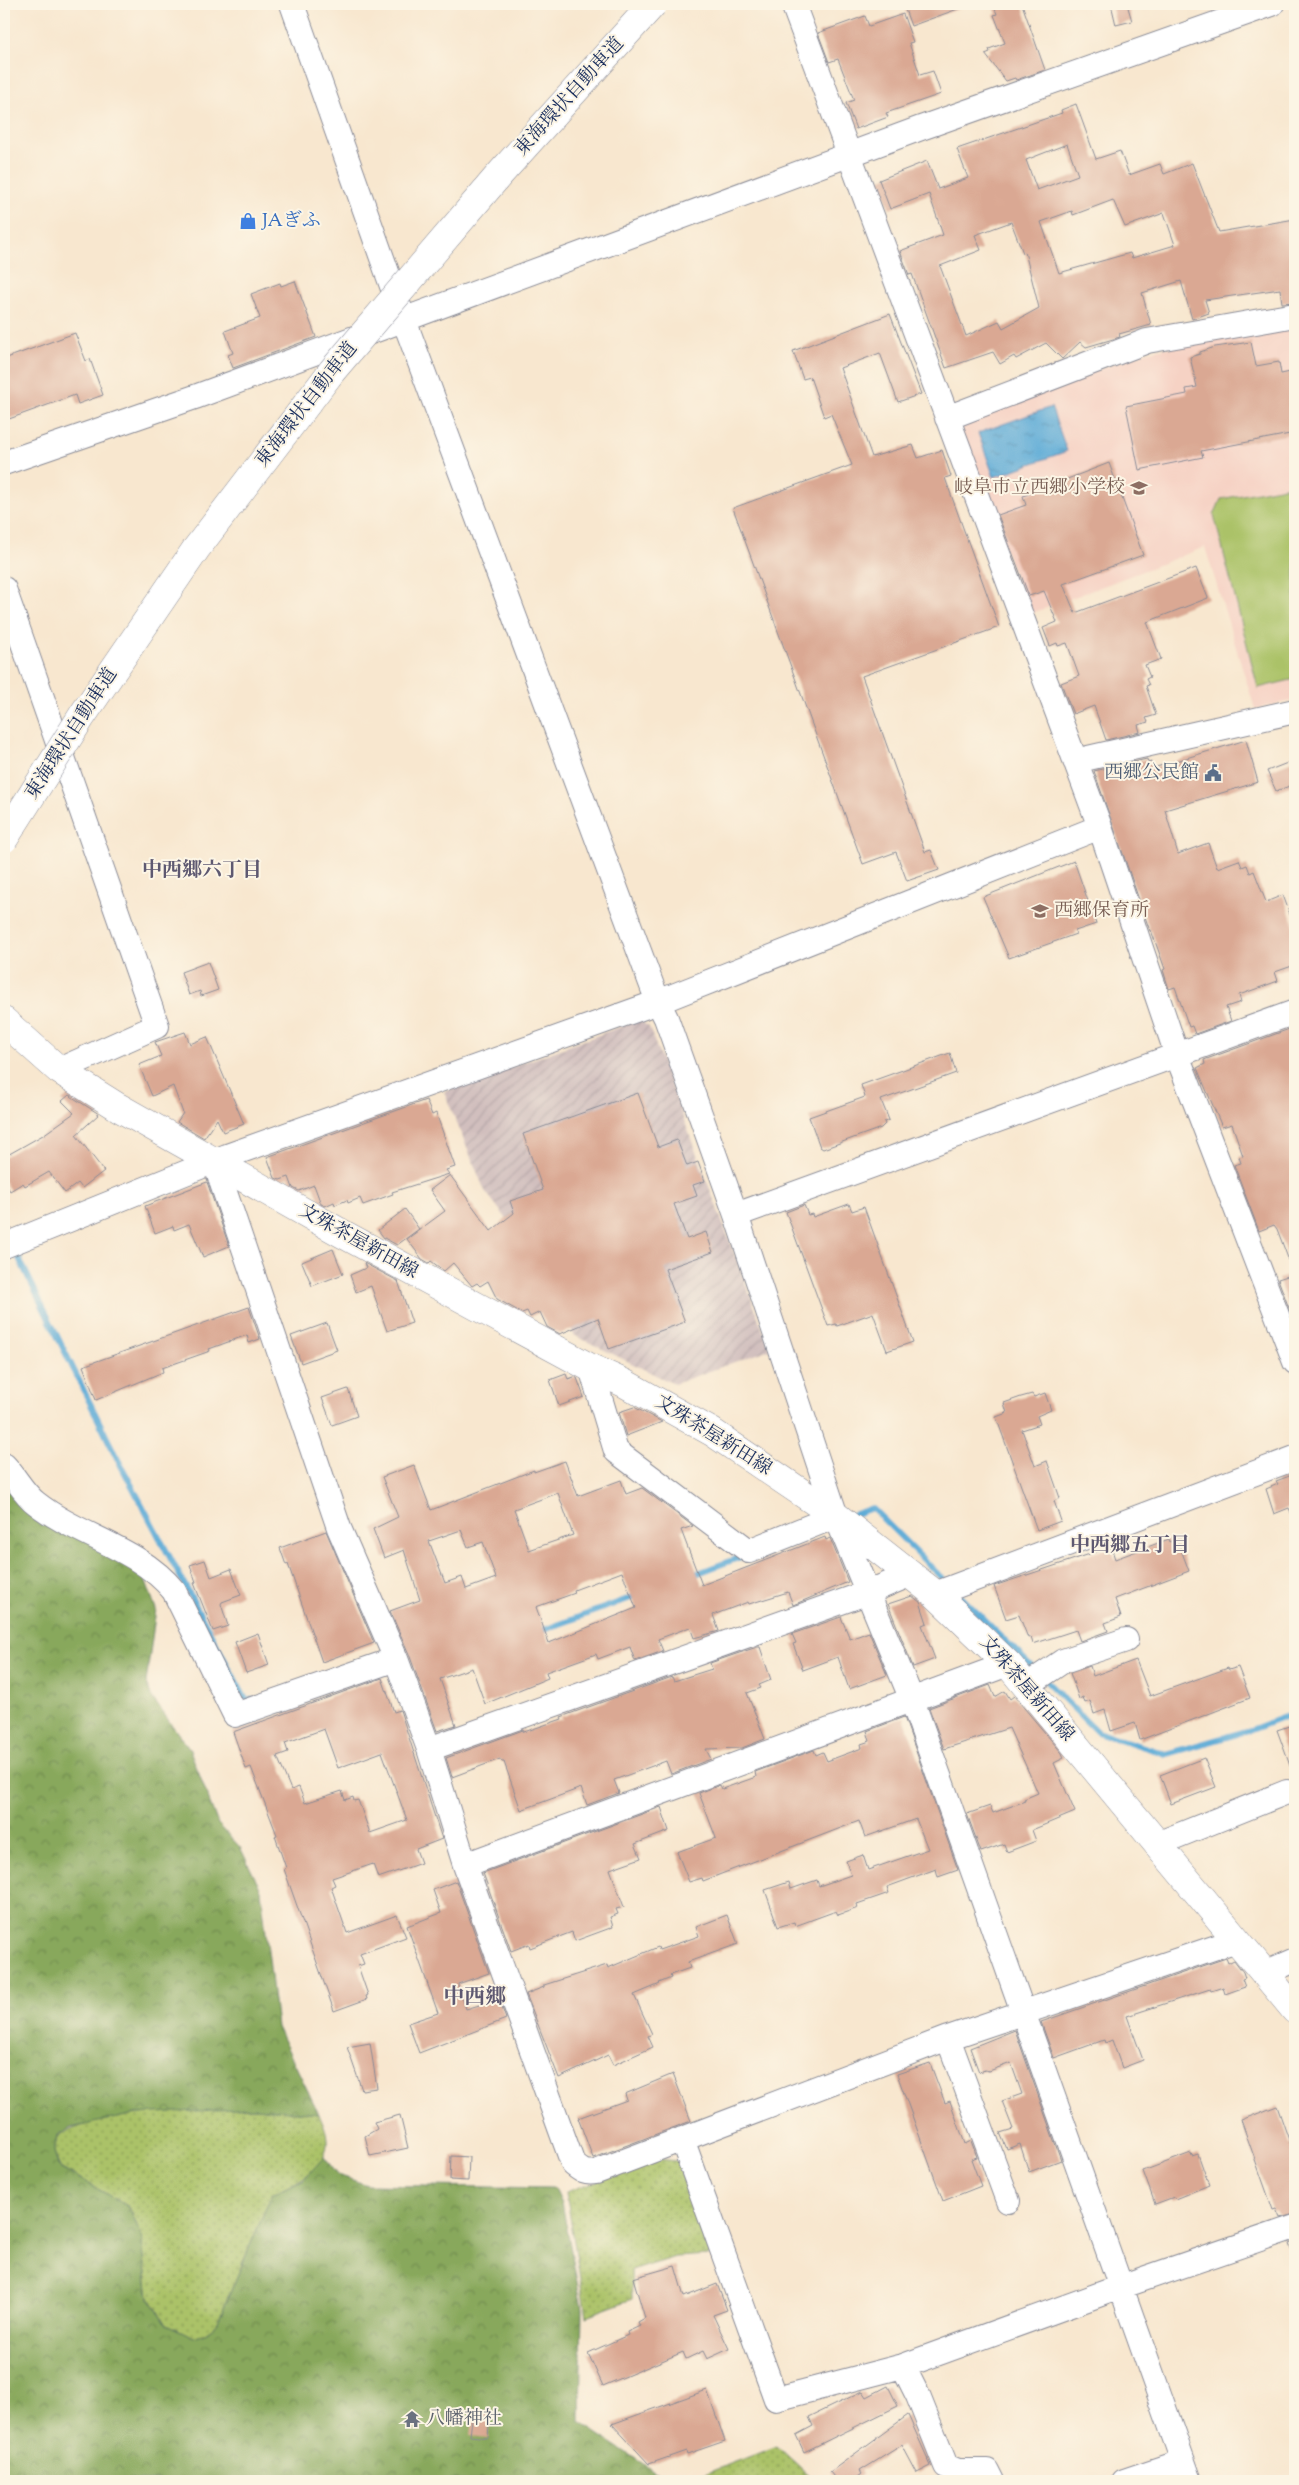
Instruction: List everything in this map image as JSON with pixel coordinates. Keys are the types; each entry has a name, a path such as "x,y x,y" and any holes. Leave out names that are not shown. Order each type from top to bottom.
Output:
{"main road":[{"name":"東海環状自動車道","path":"4,839 82,716 196,549 332,371 499,175 654,4"},
{"name":"文殊茶屋新田線","path":"4,1021 59,1070 216,1163 712,1432 836,1516 935,1594 1008,1664 1295,2010"}],"street":[{"path":"292,4 404,320 658,1002 666,1018 736,1215 836,1516 912,1700 1021,2012 1187,2471 1124,2481"},
{"path":"793,4 1100,827 1177,1055 1295,1362"},
{"path":"4,463 195,397 850,154 1272,4"},
{"path":"947,418 1147,341 1295,315"},
{"path":"4,589 157,1026 59,1070"},
{"path":"1075,761 1295,711"},
{"path":"4,1246 216,1163 227,1156 658,1002 1100,827"},
{"path":"736,1215 1295,1012"},
{"path":"216,1163 339,1528 396,1659 429,1750 466,1865 573,2164 587,2174 596,2172 948,2038 1237,1940"},
{"path":"591,1368 616,1450 749,1551 836,1516"},
{"path":"935,1594 1295,1458"},
{"path":"4,1464 35,1502 76,1527 134,1556 163,1577 174,1591 235,1715 396,1659"},
{"path":"429,1750 869,1592 910,1575"},
{"path":"1026,1686 1063,1661 1126,1640"},
{"path":"466,1865 1008,1664"},
{"path":"1157,1844 1287,1792"},
{"path":"1265,1973 1295,1960"},
{"path":"948,2038 1008,2201"},
{"path":"682,2139 776,2399 903,2366 1120,2287 1295,2228"},
{"path":"903,2366 918,2396 946,2466 958,2472 987,2471 992,2481"}],"shaded area":[{"name":"岐阜市立西郷小学校","path":"1295,325 1295,700 1255,709 1205,547 1030,614 959,429 964,419 1149,351"},
{"path":"639,1020 649,1027 770,1349 674,1384 574,1335 541,1263 485,1191 444,1092"}],"green space":[{"path":"1295,485 1295,679 1258,688 1214,515 1221,499"},
{"path":"4,1483 143,1573 156,1609 146,1683 151,1696 190,1750 218,1824 240,1847 261,1890 277,2027 319,2114 255,2108 135,2114 71,2128 57,2136 54,2152 59,2167 129,2207 141,2235 149,2298 166,2324 194,2337 210,2331 219,2319 272,2194 304,2179 324,2157 338,2175 367,2185 555,2188 562,2203 582,2308 580,2422 669,2481 4,2481"},
{"path":"255,2108 319,2114 326,2134 326,2150 316,2167 308,2174 272,2194 219,2319 210,2331 194,2337 166,2324 149,2297 141,2235 129,2207 60,2167 54,2152 57,2137 100,2121 126,2116 180,2111"},
{"path":"658,2159 677,2161 710,2255 676,2257 631,2271 632,2299 586,2316 566,2192"},
{"path":"777,2446 815,2481 686,2481"}],"water":[{"path":"1051,407 1067,451 994,477 978,433"}],"building":[{"path":"903,4 965,4 966,6 911,26"},
{"path":"993,4 1022,4 1045,70 1016,80 1015,78 1006,81 985,54 990,52 989,49 1005,43 994,15 997,14"},
{"path":"1111,4 1127,4 1132,21 1116,25"},
{"path":"903,14 913,42 909,43 920,75 933,71 941,94 886,113 888,117 856,129 846,103 854,100 838,59 829,62 818,33 865,16 869,26"},
{"path":"1076,104 1096,159 1120,151 1129,175 1160,164 1164,174 1192,163 1219,232 1295,219 1295,302 1282,303 1280,289 1205,300 1209,313 1192,319 1181,281 1142,293 1151,325 1119,334 1120,337 1086,347 1080,342 1062,359 1046,343 1016,359 1014,356 1000,364 993,352 946,368 912,274 909,275 900,251 943,235 929,194 890,209 879,180 927,161 938,189 968,178 957,149 1062,113 1061,110","holes":["1067,144 1078,175 1037,190 1026,160","1113,200 1125,227 1164,213 1175,245 1132,258 1130,253 1059,273 1041,222 1072,211 1073,215","1011,222 1023,253 1025,252 1039,308 1003,328 999,321 966,336 940,266 981,250 975,235"]},
{"path":"295,281 316,337 233,368 228,355 233,353 225,331 260,318 251,294 280,283 281,286"},
{"path":"890,314 921,394 898,402 880,353 840,368 872,457 913,445 918,458 942,450 951,476 945,478 999,627 862,676 925,852 931,850 939,870 907,881 896,852 863,864 733,508 852,465 831,414 824,417 810,377 803,379 793,351"},
{"path":"75,333 86,361 90,359 103,395 78,404 75,395 9,419 4,407 4,359"},
{"path":"1251,342 1256,366 1279,362 1281,374 1295,371 1295,433 1201,451 1203,457 1139,470 1126,406 1187,394 1186,389 1197,387 1190,357 1215,347"},
{"path":"1109,463 1143,555 1063,584 1075,613 1196,568 1208,598 1147,622 1161,659 1145,665 1150,677 1146,679 1149,685 1146,686 1156,715 1146,718 1148,722 1138,725 1140,732 1106,740 1094,706 1073,714 1061,683 1079,676 1067,643 1058,646 1057,643 1050,646 1043,628 1057,622 1044,591 1029,596 998,515 1026,505 1023,496"},
{"path":"1246,740 1258,782 1165,810 1178,854 1208,843 1217,868 1239,860 1242,867 1247,865 1250,873 1254,871 1266,902 1283,895 1295,928 1295,965 1275,972 1278,981 1239,995 1241,1002 1226,1007 1231,1021 1195,1034 1192,1026 1189,1027 1175,987 1169,989 1163,970 1165,969 1094,771 1147,759 1148,763 1151,762 1153,768"},
{"path":"1295,760 1295,784 1276,791 1267,771"},
{"path":"1074,861 1096,924 1075,931 1076,934 1009,958 983,897"},
{"path":"208,962 218,990 201,996 200,991 189,995 181,972"},
{"path":"1295,1027 1295,1324 1278,1279 1294,1274 1277,1229 1274,1225 1259,1231 1234,1165 1241,1163 1239,1157 1243,1156 1232,1124 1222,1127 1197,1068 1205,1064 1204,1060"},
{"path":"185,1032 190,1044 207,1037 244,1124 223,1132 217,1119 204,1138 177,1122 183,1113 173,1086 152,1096 139,1065 161,1056 155,1042"},
{"path":"950,1053 956,1073 881,1100 889,1120 884,1122 885,1124 881,1128 823,1149 820,1147 809,1117 865,1097 861,1085"},
{"path":"638,1093 658,1147 677,1140 687,1166 698,1162 705,1181 693,1185 697,1196 674,1204 687,1239 706,1232 713,1252 665,1269 685,1322 609,1349 598,1318 560,1334 547,1327 540,1312 530,1317 527,1311 522,1313 497,1299 488,1281 480,1286 477,1283 472,1286 453,1263 444,1271 431,1261 429,1263 422,1259 407,1239 445,1211 430,1190 450,1175 491,1231 514,1213 510,1201 543,1190 523,1134"},
{"path":"69,1095 99,1114 76,1135 104,1171 82,1188 78,1183 65,1193 49,1172 25,1186 23,1183 10,1191 4,1181 4,1157 43,1135 74,1113 62,1101"},
{"path":"426,1100 432,1115 436,1113 455,1167 446,1170 449,1174 392,1192 393,1194 363,1205 360,1198 348,1203 347,1200 335,1205 334,1202 325,1206 321,1204 314,1185 299,1191 293,1188 289,1177 280,1180 275,1178 267,1157"},
{"path":"207,1182 229,1246 203,1257 189,1224 174,1230 173,1226 155,1233 145,1206"},
{"path":"849,1204 852,1211 864,1207 913,1342 887,1351 873,1313 837,1326 836,1324 828,1326 786,1212 804,1205 808,1215 812,1214 813,1217"},
{"path":"405,1209 419,1229 397,1245 384,1238 378,1230"},
{"path":"333,1249 343,1274 312,1286 302,1262"},
{"path":"364,1263 398,1281 412,1323 387,1331 371,1286 356,1292 350,1275 366,1268"},
{"path":"249,1307 260,1339 249,1343 247,1335 209,1349 210,1351 162,1368 163,1372 96,1400 83,1366"},
{"path":"327,1323 337,1350 301,1363 291,1336"},
{"path":"566,1374 568,1379 577,1378 584,1397 559,1406 550,1380"},
{"path":"348,1389 357,1416 332,1425 322,1398"},
{"path":"1045,1393 1051,1410 1037,1416 1040,1424 1022,1430 1035,1466 1047,1461 1060,1498 1054,1501 1061,1521 1037,1530 996,1417 1007,1413 1004,1403 1032,1394 1034,1397"},
{"path":"634,1407 662,1422 626,1436 619,1412"},
{"path":"565,1461 578,1496 621,1480 626,1494 642,1488 693,1526 681,1530 702,1585 825,1537 826,1540 830,1538 848,1582 793,1605 788,1592 749,1604 748,1602 713,1615 719,1631 694,1638 690,1627 658,1639 663,1651 635,1661 630,1647 598,1659 596,1654 546,1672 548,1678 485,1704 472,1668 440,1679 456,1725 437,1731 409,1654 390,1611 420,1600 404,1550 384,1558 373,1529 398,1517 382,1477 414,1465 431,1510 534,1470 534,1472","holes":["558,1493 573,1535 529,1550 514,1509","461,1530 468,1547 483,1542 496,1578 466,1589 462,1577 445,1583 429,1541","622,1572 636,1608 549,1643 536,1607 575,1593 574,1590"]},
{"path":"1295,1474 1295,1522 1289,1508 1274,1514 1266,1489 1278,1484 1276,1481"},
{"path":"326,1531 374,1643 322,1662 288,1564 286,1565 280,1548"},
{"path":"1169,1539 1170,1542 1177,1539 1189,1571 1115,1599 1121,1617 1105,1623 1108,1631 1080,1641 1076,1630 1033,1644 1031,1637 1028,1638 1019,1615 1006,1619 994,1586 1111,1547 1115,1559"},
{"path":"205,1560 211,1577 231,1569 241,1595 222,1602 228,1626 213,1631 194,1583 196,1582 190,1565"},
{"path":"912,1596 920,1602 927,1623 922,1625 935,1659 913,1667 888,1604"},
{"path":"841,1617 850,1639 869,1632 887,1675 849,1689 838,1657 803,1670 793,1644 796,1643 792,1634"},
{"path":"258,1633 269,1665 246,1673 235,1642"},
{"path":"760,1647 771,1680 759,1685 761,1688 747,1693 765,1739 742,1748 706,1749 711,1759 671,1774 666,1761 614,1780 619,1793 587,1805 581,1788 521,1810 504,1762 500,1759 452,1777 446,1758 523,1730 524,1732 562,1719 561,1717 672,1677 674,1681 712,1669 710,1663"},
{"path":"1136,1660 1150,1696 1228,1668 1229,1670 1238,1667 1250,1698 1140,1740 1135,1723 1111,1731 1105,1710 1094,1714 1090,1701 1085,1703 1083,1697 1079,1699 1070,1673 1090,1666 1093,1676"},
{"path":"382,1678 394,1712 400,1710 442,1839 416,1849 421,1863 378,1878 373,1864 332,1878 335,1885 331,1887 347,1933 397,1915 406,1937 360,1954 364,1964 358,1966 368,1995 366,1996 367,1999 334,2011 284,1869 286,1868 275,1836 277,1835 251,1767 246,1769 233,1732","holes":["324,1729 338,1768 382,1752 407,1820 370,1833 358,1800 354,1801 353,1797 345,1800 342,1791 305,1803 299,1787 291,1790 277,1756 288,1752 285,1743"]},
{"path":"990,1685 995,1697 1005,1691 1010,1699 1014,1696 1062,1753 1064,1758 1054,1763 1075,1812 1032,1830 1036,1841 1007,1852 1004,1844 981,1852 967,1814 990,1806 993,1813 1025,1801 1024,1799 1038,1793 1009,1728 944,1749 929,1708"},
{"path":"904,1717 958,1870 938,1877 936,1869 887,1887 889,1893 857,1904 858,1908 838,1915 836,1911 795,1926 794,1922 778,1927 765,1890 789,1882 791,1889 817,1880 819,1886 851,1875 846,1861 863,1855 868,1870 928,1849 916,1819 865,1837 859,1821 703,1881 702,1878 689,1882 677,1852 716,1838 699,1793 720,1785 722,1789 756,1777 755,1772 814,1750 816,1755 823,1752 827,1761 862,1748 861,1744 870,1741 867,1731"},
{"path":"1295,1724 1295,1774 1293,1774 1277,1730"},
{"path":"1204,1758 1216,1787 1171,1804 1160,1775"},
{"path":"661,1807 669,1831 635,1844 641,1858 610,1869 624,1907 616,1909 618,1914 610,1917 613,1927 575,1941 572,1932 530,1948 529,1944 511,1951 483,1873"},
{"path":"456,1881 489,1973 458,1984 466,2009 499,1999 506,2019 419,2053 408,2023 438,2013 407,1926 441,1913 433,1890"},
{"path":"727,1915 738,1944 688,1962 690,1968 670,1975 671,1978 634,1995 652,2034 648,2036 653,2047 613,2065 608,2055 559,2078 526,1994 544,1987 544,1985 607,1965 608,1968 658,1947 659,1950 699,1936 696,1927"},
{"path":"1226,1958 1228,1963 1234,1960 1243,1972 1245,1978 1242,1979 1245,1987 1225,1994 1223,1987 1211,1991 1210,1989 1127,2016 1143,2060 1122,2068 1112,2040 1105,2043 1104,2040 1054,2058 1041,2022"},
{"path":"1015,2030 1061,2160 1029,2172 1020,2144 1007,2149 1000,2133 1013,2129 1002,2101 1022,2094 1011,2063 989,2071 979,2072 970,2048"},
{"path":"370,2043 377,2088 362,2090 347,2047"},
{"path":"930,2063 945,2103 950,2101 965,2144 971,2141 977,2157 971,2159 981,2186 943,2201 897,2074"},
{"path":"673,2074 691,2121 593,2158 578,2118 627,2100 625,2094"},
{"path":"1277,2106 1290,2143 1295,2142 1295,2214 1280,2218 1276,2209 1273,2210 1241,2120"},
{"path":"400,2115 408,2148 370,2156 365,2136 377,2129 374,2122"},
{"path":"1191,2153 1192,2156 1198,2154 1209,2185 1175,2199 1174,2197 1155,2204 1143,2171"},
{"path":"451,2156 469,2157 468,2181 450,2180"},
{"path":"1295,2241 1295,2254 1293,2255 1289,2244"},
{"path":"675,2266 684,2297 717,2284 727,2310 713,2315 729,2349 707,2359 703,2351 686,2359 683,2352 603,2386 588,2353 628,2335 627,2332 640,2326 638,2322 645,2318 633,2278"},
{"path":"888,2386 898,2406 804,2452 796,2435 813,2426 809,2417 863,2391 867,2397"},
{"path":"707,2390 725,2441 687,2454 686,2451 649,2464 612,2424"},
{"path":"473,2410 490,2412 488,2438 470,2436"},
{"path":"908,2415 931,2466 917,2473 902,2445 860,2471 862,2474 853,2481 837,2481 830,2472"}],"waterway":[{"path":"12,1251 15,1250 116,1456 247,1702 251,1700"},
{"path":"850,1516 872,1508 947,1583"},
{"path":"690,1576 746,1555"},
{"path":"956,1592 1038,1673"},
{"path":"538,1632 639,1595"},
{"path":"1045,1680 1097,1732 1166,1754 1251,1730 1295,1713"}],"place":[{"name":"JAぎふ","path":"248,221"},
{"name":"岐阜市立西郷小学校","path":"1139,488"},
{"name":"西郷公民館","path":"1213,773"},
{"name":"西郷保育所","path":"1040,911"},
{"name":"八幡神社","path":"412,2419"}],"district":[{"name":"中西郷六丁目","path":"202,871"},
{"name":"中西郷五丁目","path":"1130,1546"},
{"name":"中西郷","path":"475,1998"}]}
